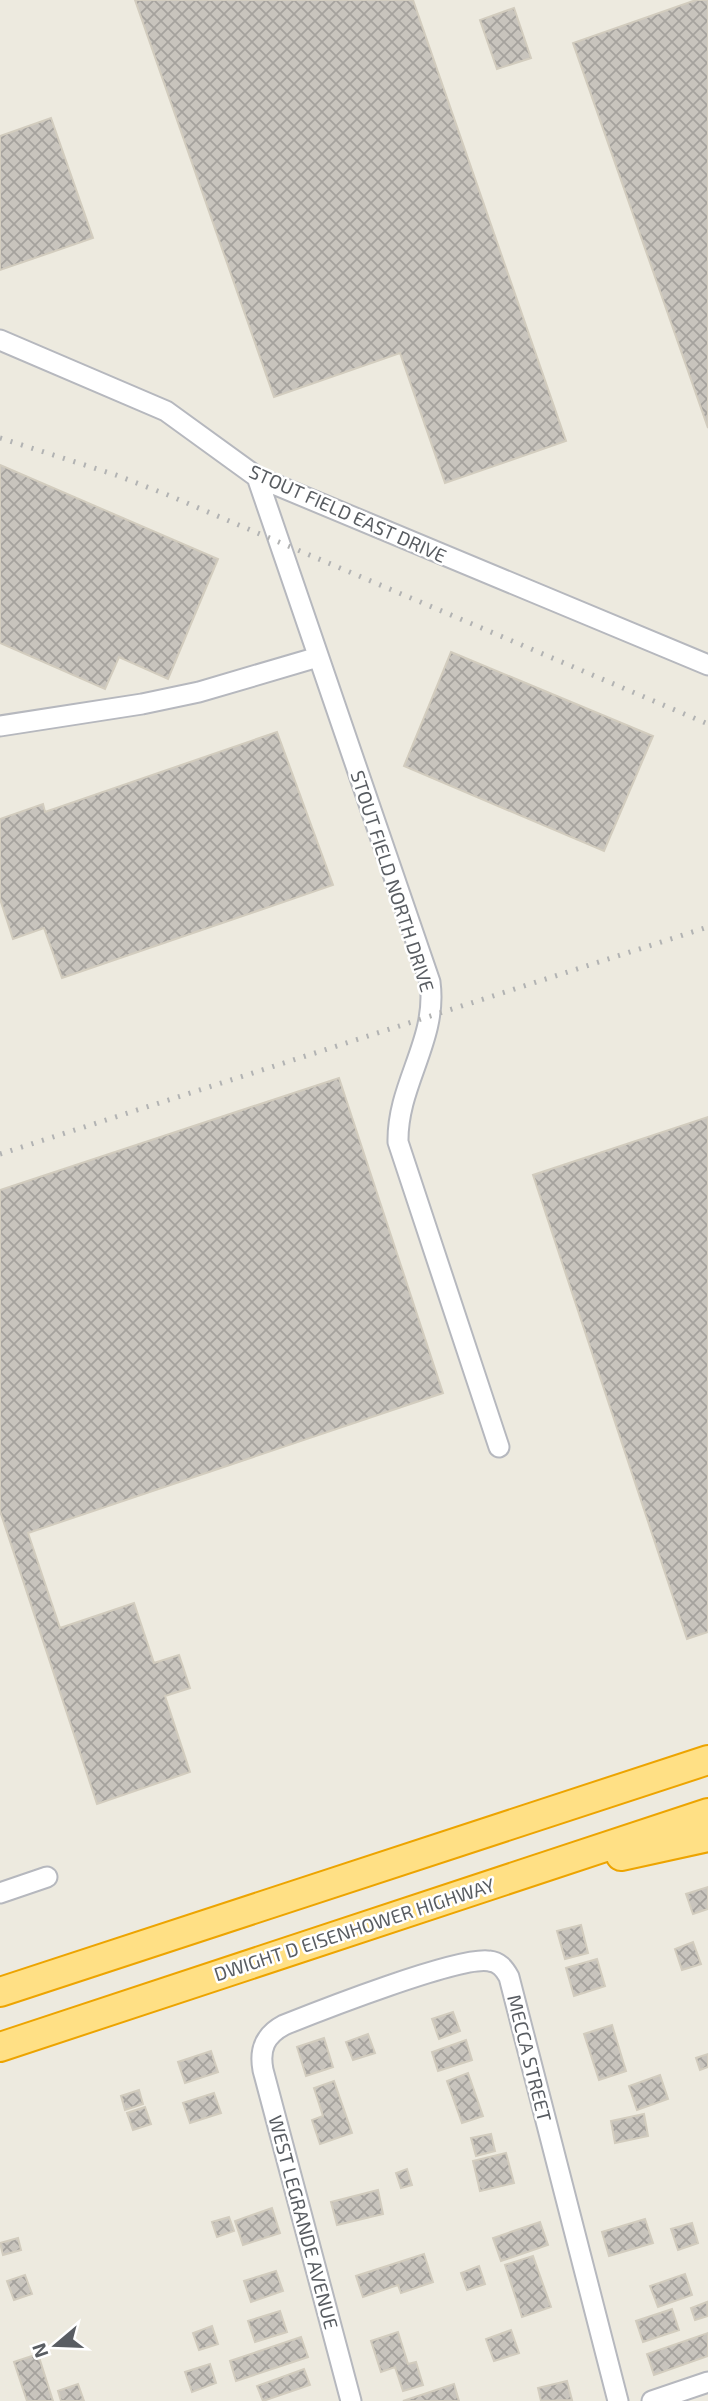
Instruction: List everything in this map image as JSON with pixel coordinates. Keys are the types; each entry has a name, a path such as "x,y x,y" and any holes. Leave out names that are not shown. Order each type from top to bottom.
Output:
{"highway":[{"path":"0,1992 708,1760"},
{"name":"DWIGHT D EISENHOWER HIGHWAY","path":"0,2047 708,1813"},
{"path":"492,1883 708,1836"}],"street":[{"name":"STOUT FIELD EAST DRIVE","path":"0,340 166,411 257,477 708,666"},
{"name":"STOUT FIELD NORTH DRIVE","path":"257,477 430,982 431,1015 397,1117 398,1142 499,1447"},
{"path":"0,726 142,705 318,657"},
{"path":"0,1893 47,1877"},
{"name":"MECCA STREET","path":"264,2043 274,2031 290,2022 453,1966 487,1960 504,1968 512,1988 618,2401"},
{"name":"WEST LEGRANDE AVENUE","path":"264,2043 261,2052 263,2070 351,2401"},
{"path":"652,2401 708,2382"}],"building":[{"path":"135,0 413,0 566,441 445,483 400,353 274,397"},
{"path":"696,0 708,0 708,428 573,43"},
{"path":"514,8 531,58 497,69 480,20"},
{"path":"51,118 93,238 0,270 0,136"},
{"path":"0,465 218,559 168,679 119,657 105,689 0,643"},
{"path":"451,652 653,736 604,851 404,766"},
{"path":"277,732 333,885 62,978 44,928 13,939 0,899 0,819 43,804 45,812"},
{"path":"339,1078 443,1393 28,1533 60,1628 134,1603 154,1663 179,1655 190,1688 165,1696 190,1772 97,1804 0,1511 0,1190"},
{"path":"708,1117 708,1632 687,1639 533,1175"},
{"path":"708,1887 708,1909 693,1914 686,1894"},
{"path":"581,1925 588,1953 565,1959 557,1931"},
{"path":"693,1942 701,1964 682,1970 675,1949"},
{"path":"597,1959 605,1986 574,1996 566,1968"},
{"path":"453,2012 460,2031 439,2039 432,2019"},
{"path":"612,2025 626,2071 599,2080 584,2034"},
{"path":"368,2034 375,2053 353,2060 346,2042"},
{"path":"324,2038 333,2067 306,2076 297,2047"},
{"path":"466,2040 472,2060 438,2071 432,2052"},
{"path":"211,2051 218,2072 185,2083 178,2062"},
{"path":"708,2054 708,2067 700,2070 696,2058"},
{"path":"468,2073 483,2116 462,2123 447,2081"},
{"path":"660,2075 668,2099 637,2110 629,2086"},
{"path":"334,2081 352,2133 320,2144 312,2120 323,2116 314,2088"},
{"path":"139,2090 143,2104 125,2110 121,2096"},
{"path":"214,2093 221,2113 190,2123 183,2103"},
{"path":"145,2107 151,2124 133,2130 127,2113"},
{"path":"644,2114 648,2136 615,2143 611,2121"},
{"path":"491,2134 495,2151 476,2156 471,2138"},
{"path":"506,2153 514,2183 480,2191 473,2161"},
{"path":"407,2169 412,2185 401,2188 396,2173"},
{"path":"378,2190 383,2214 337,2225 331,2202"},
{"path":"272,2208 280,2233 243,2245 235,2221"},
{"path":"229,2217 234,2231 217,2237 212,2222"},
{"path":"645,2219 653,2243 609,2256 602,2232"},
{"path":"540,2222 548,2245 501,2261 493,2238"},
{"path":"692,2223 698,2243 678,2250 671,2229"},
{"path":"18,2238 21,2250 3,2255 0,2243"},
{"path":"424,2254 433,2282 401,2293 398,2285 363,2297 356,2276"},
{"path":"533,2256 551,2307 522,2317 505,2265"},
{"path":"479,2266 485,2284 467,2290 461,2273"},
{"path":"276,2271 283,2291 251,2302 244,2281"},
{"path":"685,2274 692,2295 658,2307 650,2286"},
{"path":"25,2275 32,2294 14,2300 7,2281"},
{"path":"707,2302 708,2316 695,2320 691,2308"},
{"path":"672,2309 679,2330 643,2342 636,2321"},
{"path":"280,2311 287,2332 255,2342 248,2321"},
{"path":"212,2326 218,2344 199,2350 193,2333"},
{"path":"511,2330 519,2353 494,2361 486,2339"},
{"path":"398,2332 408,2364 416,2362 423,2385 403,2391 395,2367 381,2372 371,2341"},
{"path":"708,2333 708,2356 654,2375 647,2354"},
{"path":"301,2337 308,2357 236,2381 230,2361"},
{"path":"38,2354 53,2401 27,2401 14,2362"},
{"path":"210,2364 216,2383 192,2392 185,2372"},
{"path":"304,2369 310,2385 263,2401 257,2386"},
{"path":"567,2381 572,2400 541,2401 538,2388"},
{"path":"78,2384 84,2401 61,2401 58,2391"},
{"path":"454,2384 459,2401 403,2401"}],"railway":[{"path":"0,438 116,475 168,495 708,724"},
{"path":"0,1154 708,927"}]}
